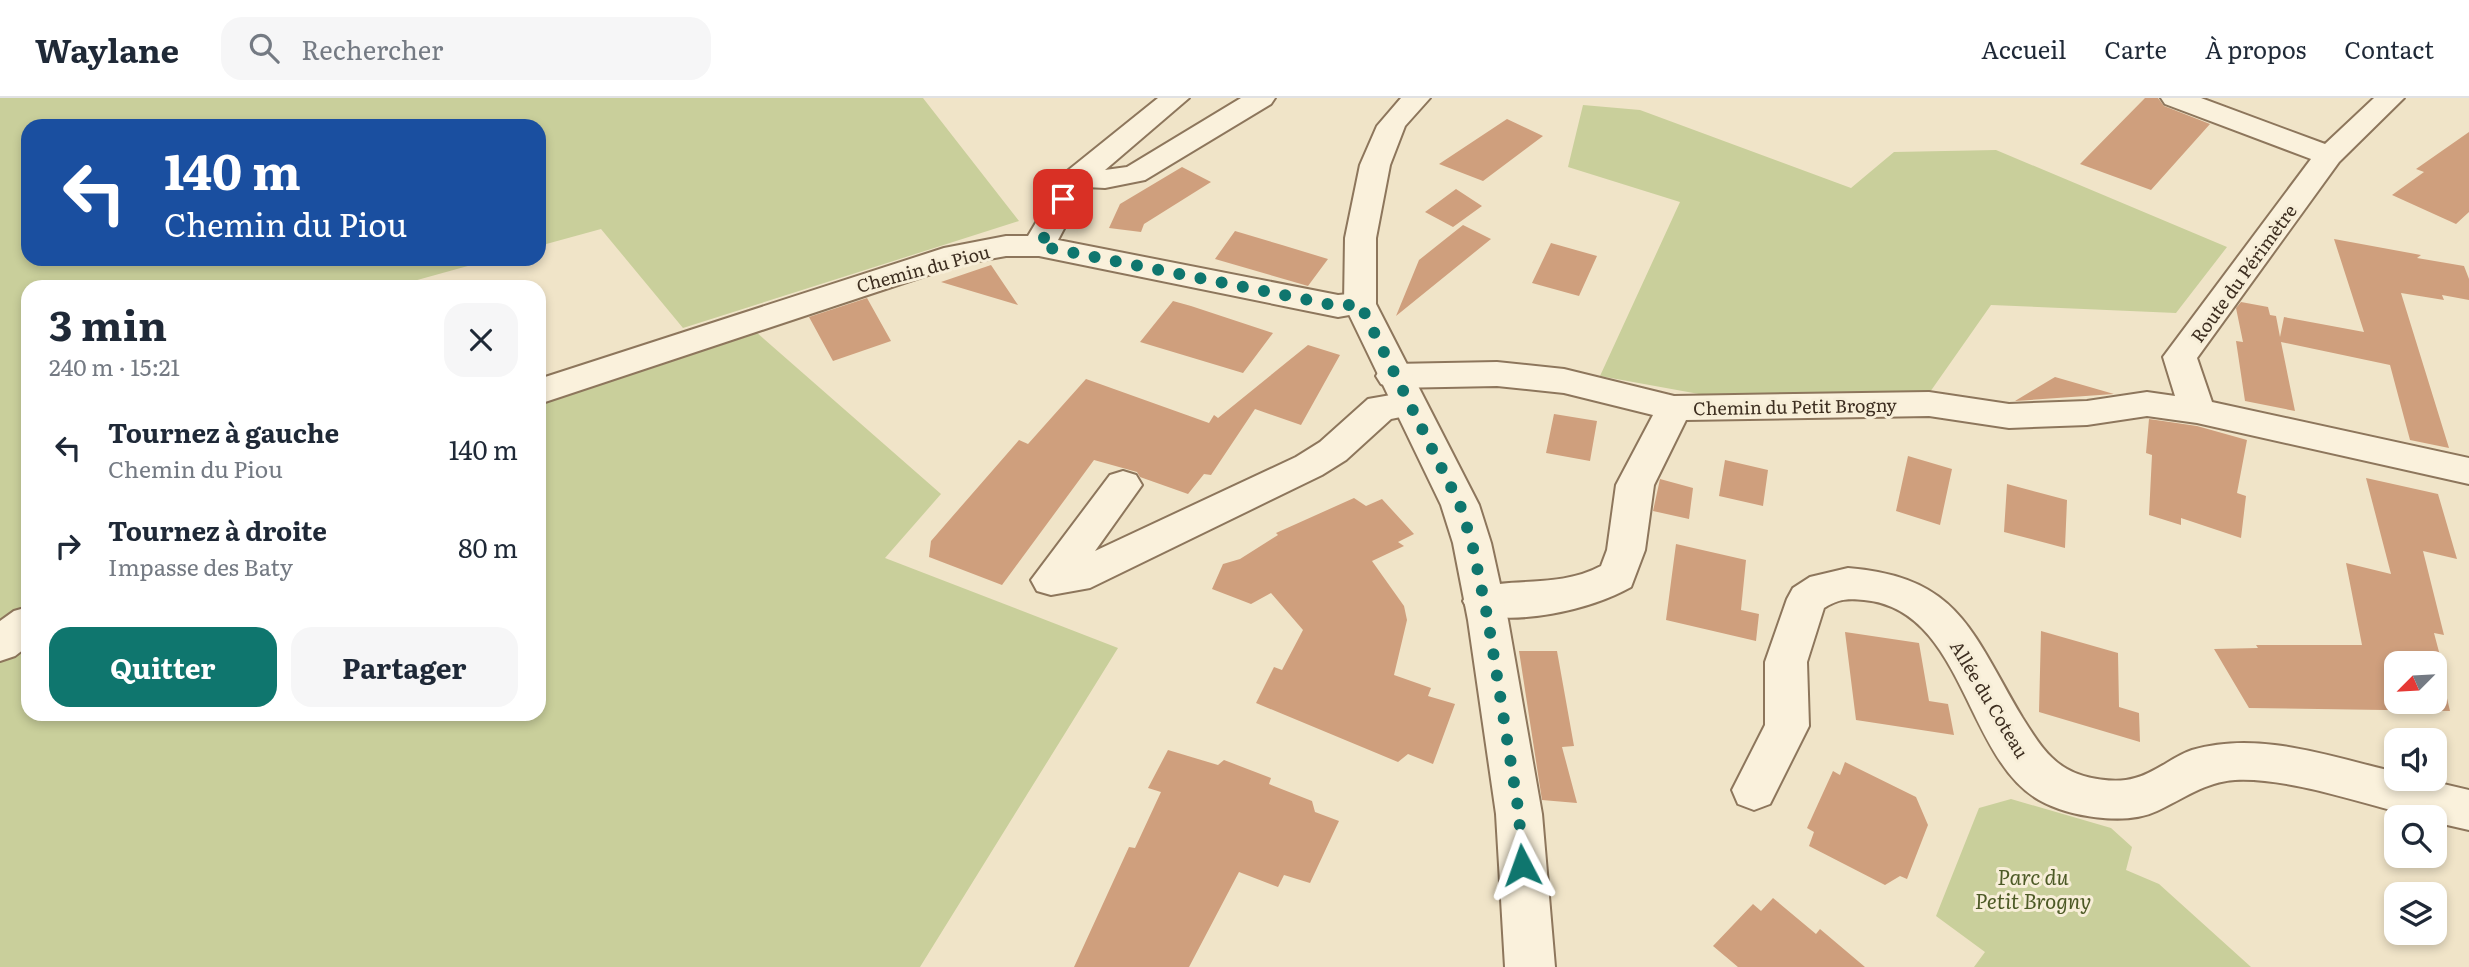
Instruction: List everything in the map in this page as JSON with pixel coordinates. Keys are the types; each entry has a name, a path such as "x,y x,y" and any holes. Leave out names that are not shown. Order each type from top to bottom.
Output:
{"street":[{"path":"1040,246 1063,199 1077,178 1175,98"},
{"path":"1077,178 1105,179 1135,174 1261,98"},
{"path":"1416,98 1392,124 1373,175 1360,247 1357,279 1360,304 1400,390 1460,505 1472,543 1519,814 1530,967"},
{"path":"2175,98 2329,156"},
{"name":"Route du Périmètre","path":"2197,411 2180,357 2329,156 2390,98"},
{"name":"Chemin du Piou","path":"546,390 935,261 1006,246 1040,246 1338,306 1360,304"},
{"name":"Chemin du Petit Brogny","path":"1123,485 1051,580 1076,577 1309,466 1333,451 1400,390 1497,374 1564,381 1674,408 1929,404 2010,416 2087,413 2147,404 2197,411"},
{"path":"1483,601 1574,596 1599,588 1617,576 1626,550 1635,485 1674,408"},
{"path":"2197,411 2469,471"},
{"name":"Allée du Coteau","path":"1754,790 1787,726 1786,662 1807,599 1824,588 1847,583 1882,586 1910,596 1932,612 1949,630 2018,749 2035,770 2055,786 2106,800 2140,798 2194,769 2235,761 2279,764 2469,810"},
{"path":"0,645 21,628"}],"green space":[{"path":"0,98 923,98 1019,221 683,328 601,229 546,244 546,119 21,119 21,266 468,266 417,280 21,280 21,721 546,721 546,397 755,331 941,494 885,558 1118,648 920,967 0,967"},
{"path":"1583,105 1640,110 1851,188 1894,152 1996,150 2227,247 2176,313 1991,305 1930,392 1699,394 1600,376 1680,202 1568,167"},
{"name":"Parc du Petit Brogny","path":"2011,799 2111,828 2132,847 2126,870 2159,884 2251,967 1974,967 1985,952 1936,916 1979,808"}],"building":[{"path":"2145,98 2158,98 2164,106 2210,124 2151,190 2080,164"},
{"path":"1507,119 1543,136 1483,181 1439,164"},
{"path":"2469,132 2469,212 2456,224 2392,195 2424,172 2416,169"},
{"path":"1182,167 1211,182 1144,224 1141,232 1109,228 1120,204"},
{"path":"1456,189 1482,206 1453,227 1425,212"},
{"path":"1463,225 1491,239 1396,316 1419,260"},
{"path":"1235,231 1328,259 1308,286 1215,259"},
{"path":"2334,239 2464,266 2469,279 2469,300 2442,295 2444,300 2401,293 2449,448 2410,440 2390,365 2281,342 2295,411 2245,401 2236,341 2243,342 2236,308 2241,302 2268,307 2270,315 2276,316 2280,337 2284,317 2364,332"},
{"path":"1551,243 1597,256 1579,296 1532,283"},
{"path":"991,265 1018,305 941,282"},
{"path":"867,298 891,341 833,361 809,317"},
{"path":"1173,301 1273,333 1243,373 1140,342"},
{"path":"1308,345 1340,355 1301,425 1255,409 1211,475 1204,474 1188,494 1140,477 1137,472 1094,460 1002,585 929,557 931,541 1019,440 1028,444 1086,379 1209,423 1214,415 1218,418"},
{"path":"2055,377 2114,394 2015,401"},
{"path":"1554,414 1597,421 1590,461 1546,453"},
{"path":"2149,419 2197,426 2247,440 2237,493 2246,496 2241,538 2181,518 2181,525 2149,515 2152,455 2146,453"},
{"path":"1908,456 1952,469 1940,525 1896,511"},
{"path":"1725,460 1768,470 1763,506 1719,496"},
{"path":"2366,478 2438,494 2457,559 2423,551 2444,635 2434,633 2439,651 2384,651 2384,710 2249,708 2214,649 2258,648 2256,645 2362,645 2346,563 2391,574"},
{"path":"1660,479 1693,488 1689,519 1653,511"},
{"path":"2007,484 2067,500 2065,548 2004,532"},
{"path":"1354,498 1366,506 1382,499 1414,534 1398,542 1404,546 1372,561 1404,606 1407,620 1394,675 1431,688 1428,696 1455,704 1433,764 1408,754 1398,762 1256,703 1274,667 1282,670 1303,630 1271,593 1251,604 1212,589 1223,564 1240,559 1278,535 1276,533"},
{"path":"1676,544 1746,560 1741,610 1759,614 1756,641 1666,620"},
{"path":"2041,631 2118,653 2119,707 2139,713 2140,742 2039,712"},
{"path":"1845,632 1919,643 1929,701 1948,704 1954,735 1856,720"},
{"path":"1519,651 1557,651 1574,746 1562,747 1577,803 1542,800"},
{"path":"1168,750 1218,765 1224,760 1271,778 1269,784 1312,801 1315,812 1339,821 1310,883 1284,875 1278,887 1239,872 1189,967 1074,967 1129,847 1135,848 1161,792 1148,788"},
{"path":"1845,762 1916,797 1928,825 1907,879 1900,876 1885,885 1809,846 1814,832 1807,828 1833,771 1840,775"},
{"path":"1773,898 1816,934 1820,929 1865,967 1738,967 1713,946 1753,904 1761,911"}],"route":[{"path":"1063,199 1040,246 1338,306 1360,304 1393,376 1460,505 1472,543 1488,620 1519,814 1522,865"}]}
